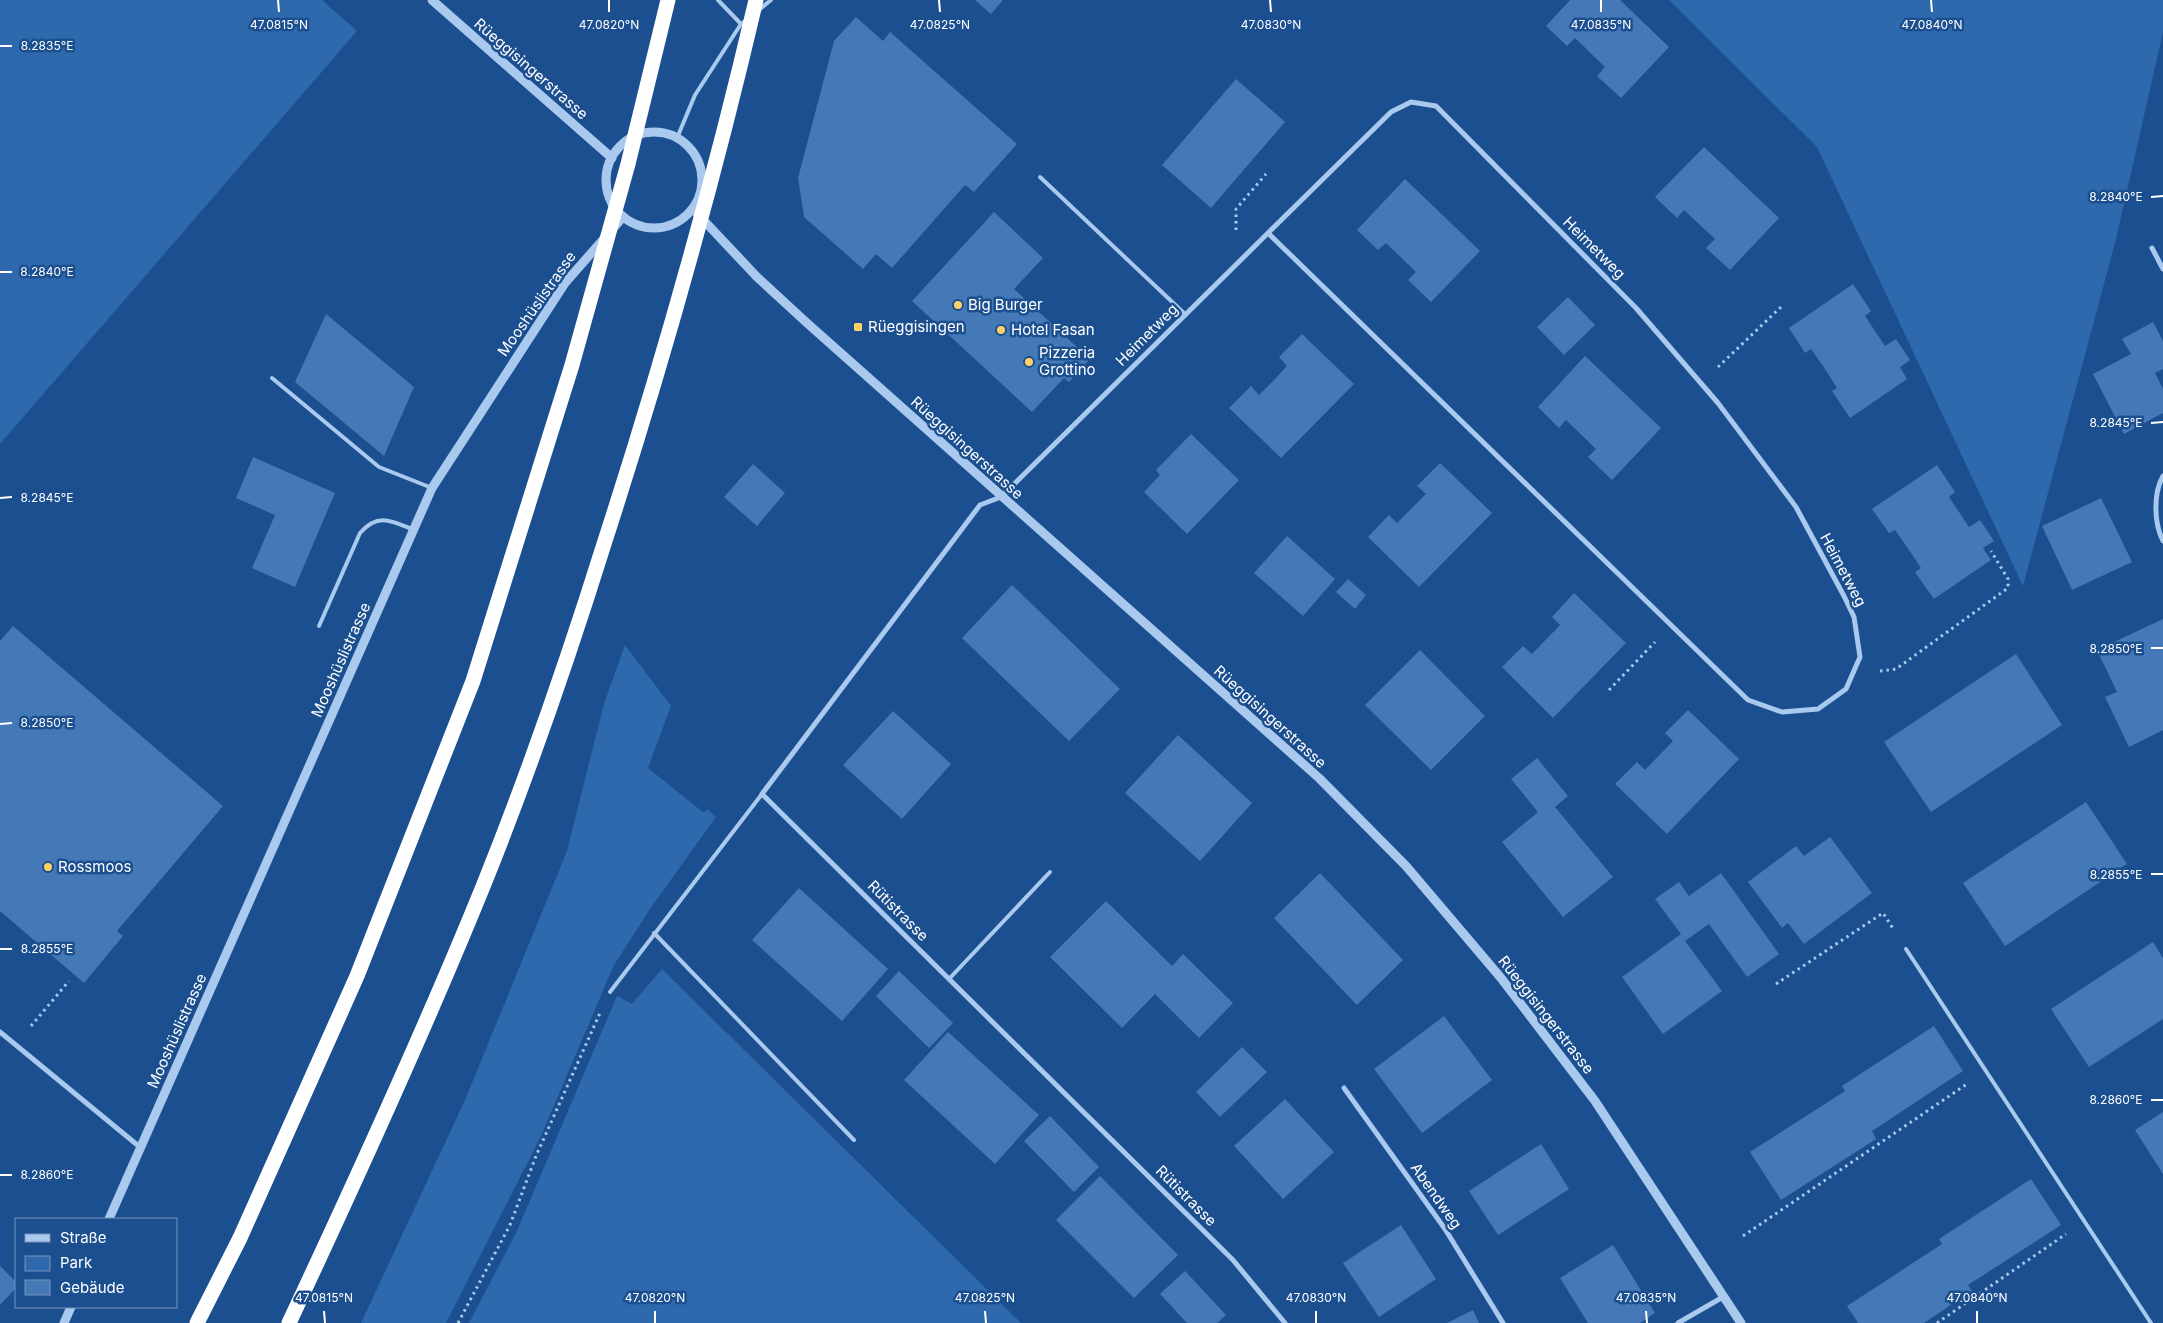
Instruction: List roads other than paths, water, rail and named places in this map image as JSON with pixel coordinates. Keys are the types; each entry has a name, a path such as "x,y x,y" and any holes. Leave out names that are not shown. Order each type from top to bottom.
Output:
{"highway":[{"path":"197,1323 240,1238 357,976 473,681 572,365 628,164 668,0"},
{"path":"289,1323 425,1022 484,882 540,737 577,630 648,410 712,177 756,0"}],"street":[{"name":"Rüeggisingerstrasse","path":"432,0 612,158"},
{"name":"Heimetweg","path":"1001,497 1268,233 1391,112 1411,102 1436,106 1636,308 1701,384 1796,507 1854,617 1860,657 1846,689 1818,709 1782,712 1748,700 1268,233"},
{"path":"656,132 677,138 693,151 702,170 702,190 693,209 681,220 667,227 651,228 637,225 623,217 614,207 606,183 612,158 626,141 640,134 656,132"},
{"name":"Rüeggisingerstrasse","path":"693,209 757,277 1001,497 1319,778 1406,866 1501,978 1596,1101 1741,1323"},
{"name":"Mooshüslistrasse","path":"109,1218 432,488 565,283 623,217"},
{"path":"2152,248 2163,269"},
{"path":"2163,476 2157,486 2157,528 2163,541"},
{"path":"762,794 980,505 1001,497"},
{"name":"Rütistrasse","path":"762,794 1233,1260 1284,1323"},
{"path":"0,1032 141,1148"},
{"name":"Abendweg","path":"1344,1088 1445,1230 1504,1323"},
{"path":"1678,1323 1723,1296"},
{"path":"64,1323 71,1308"}],"lane":[{"path":"718,0 741,24"},
{"path":"677,138 695,95 741,24 770,0"},
{"path":"1040,177 1186,314"},
{"path":"272,378 379,467 432,488"},
{"path":"319,626 360,534 367,525 378,520 389,520 414,530"},
{"path":"610,992 762,794"},
{"path":"948,979 1050,872"},
{"path":"654,933 854,1140"},
{"path":"1906,949 2152,1323"}],"place":[{"name":"Big Burger","path":"958,305"},
{"name":"Rüeggisingen","path":"858,327"},
{"name":"Hotel Fasan","path":"1001,330"},
{"name":"Pizzeria Grottino","path":"1029,362"},
{"name":"Rossmoos","path":"48,867"}]}
